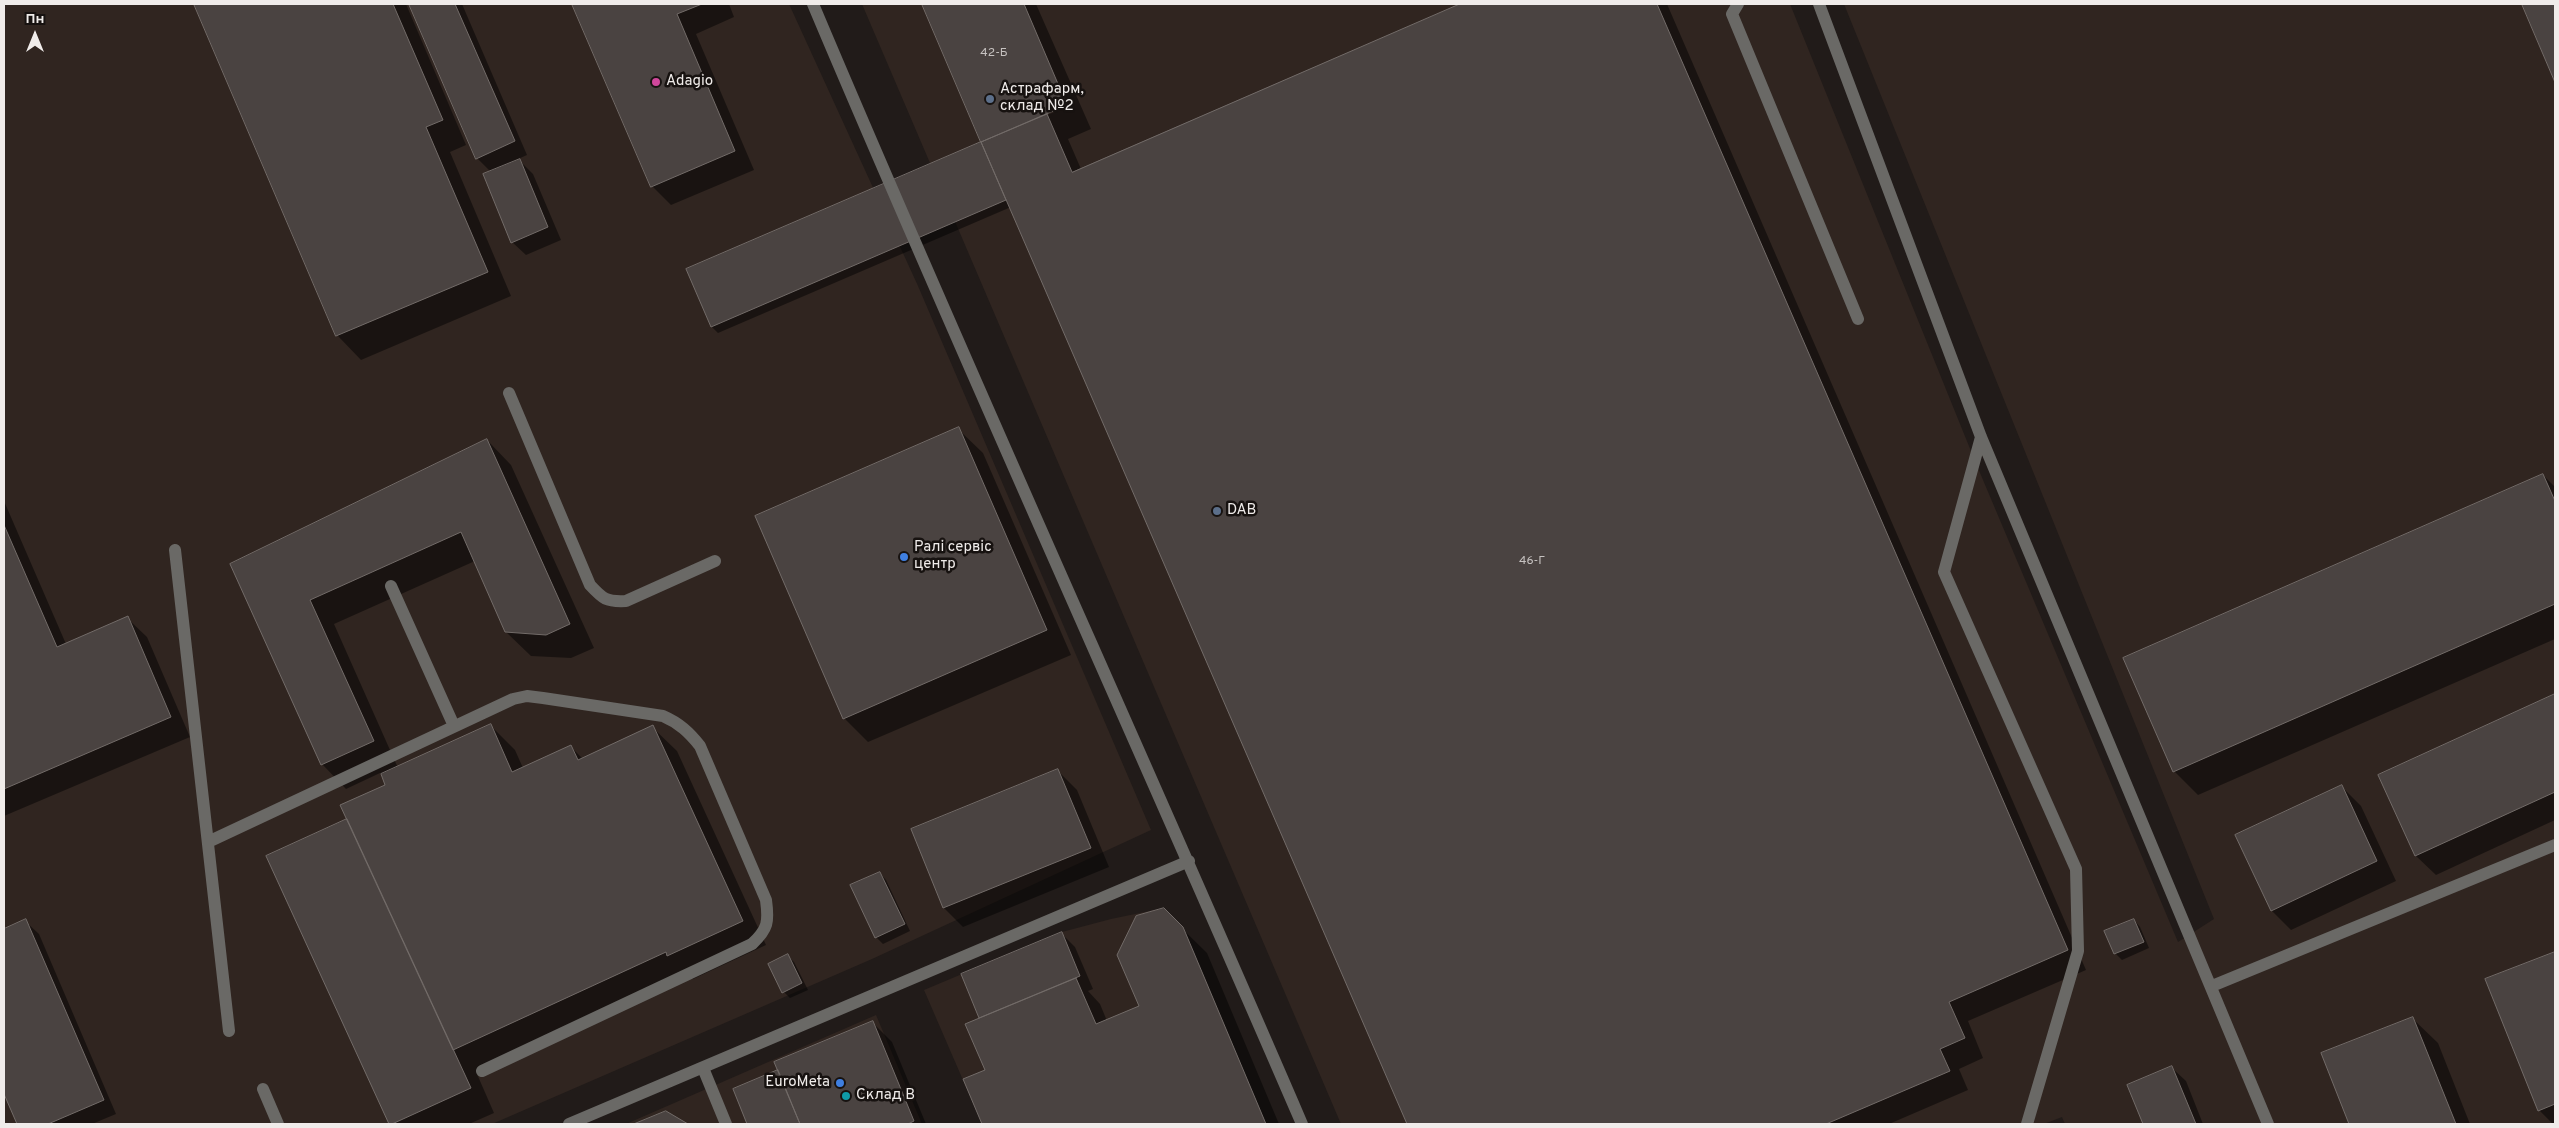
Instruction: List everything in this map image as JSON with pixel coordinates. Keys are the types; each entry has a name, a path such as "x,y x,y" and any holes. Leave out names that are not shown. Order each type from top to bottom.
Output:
{"lane":[{"path":"813,4 886,176 1189,861 1302,1124"},
{"path":"1738,4 1732,14 1858,319"},
{"path":"1819,4 1982,437 2268,1124"},
{"path":"509,393 590,585 599,596 610,602 626,600 715,561"},
{"path":"1982,437 1944,572 2076,869 2078,951 2027,1124"},
{"path":"175,550 229,1031"},
{"path":"391,586 454,726"},
{"path":"208,842 500,704 527,696 663,716 677,722 690,733 700,746 766,900 769,918 764,932 752,944 482,1071"},
{"path":"2212,986 2555,845"},
{"path":"569,1124 1189,861"},
{"path":"703,1068 726,1124"},
{"path":"263,1089 278,1124"}],"shaded area":[{"path":"4,4 789,4 918,286 1151,830 872,959 492,1124 4,1124"},
{"path":"862,4 1790,4 1975,461 2178,942 2214,919 1844,4 2555,4 2555,1124 2065,1124 2062,1117 2044,1124 1341,1124"},
{"path":"1164,908 1183,927 1266,1124 982,1124 924,990 1062,932"},
{"path":"876,1015 922,1124 626,1124"}],"building":[{"path":"194,4 393,4 443,120 426,127 488,272 336,336"},
{"path":"409,4 455,4 515,141 476,159"},
{"name":"Adagio","path":"572,4 702,4 677,14 735,151 651,187"},
{"path":"922,4 1024,4 1067,105 981,142"},
{"path":"1460,4 1657,4 2068,950 1949,1002 1965,1038 1940,1049 1950,1071 1826,1124 1407,1124 981,142 1047,114 1072,172"},
{"path":"2522,4 2555,4 2555,82"},
{"path":"981,142 1006,200 711,327 686,269"},
{"path":"520,159 548,227 511,243 483,174"},
{"path":"959,427 1047,630 843,719 755,516"},
{"path":"487,439 570,624 546,635 505,632 461,532 310,600 374,741 321,765 230,564"},
{"path":"2543,474 2555,501 2555,604 2173,772 2123,658"},
{"path":"4,525 57,647 128,616 171,717 4,789"},
{"path":"2555,694 2555,792 2415,856 2378,775"},
{"path":"491,724 512,772 571,745 578,760 653,725 743,921 667,956 666,952 453,1050 340,805 385,785 381,774"},
{"path":"1058,769 1091,848 943,908 911,829"},
{"path":"2342,785 2377,861 2271,911 2235,835"},
{"path":"347,819 471,1088 392,1124 389,1124 266,856"},
{"path":"880,872 905,924 875,938 850,885"},
{"path":"1164,908 1183,927 1266,1124 982,1124 963,1079 985,1070 965,1024 1076,978 1096,1024 1139,1006 1117,955 1136,916"},
{"path":"26,919 104,1100 48,1124 17,1124 4,1094 4,929"},
{"path":"2134,919 2144,942 2114,954 2104,931"},
{"path":"1062,932 1080,976 979,1018 961,974"},
{"path":"2555,952 2555,1104 2538,1111 2485,979"},
{"path":"788,954 802,983 782,993 768,964"},
{"path":"2413,1017 2456,1124 2349,1124 2321,1053"},
{"name":"Склад B","path":"873,1021 914,1121 908,1124 800,1124 774,1062"},
{"path":"2172,1066 2196,1124 2143,1124 2127,1085"},
{"path":"778,1070 800,1124 747,1124 733,1089"},
{"path":"666,1111 688,1124 634,1124"}],"place":[{"name":"Adagio","path":"656,82"},
{"name":"Астрафарм, склад №2","path":"990,99"},
{"name":"DAB","path":"1217,511"},
{"name":"Ралі сервіс центр","path":"904,557"},
{"name":"EuroMeta","path":"840,1083"},
{"name":"Склад B","path":"846,1096"}]}
